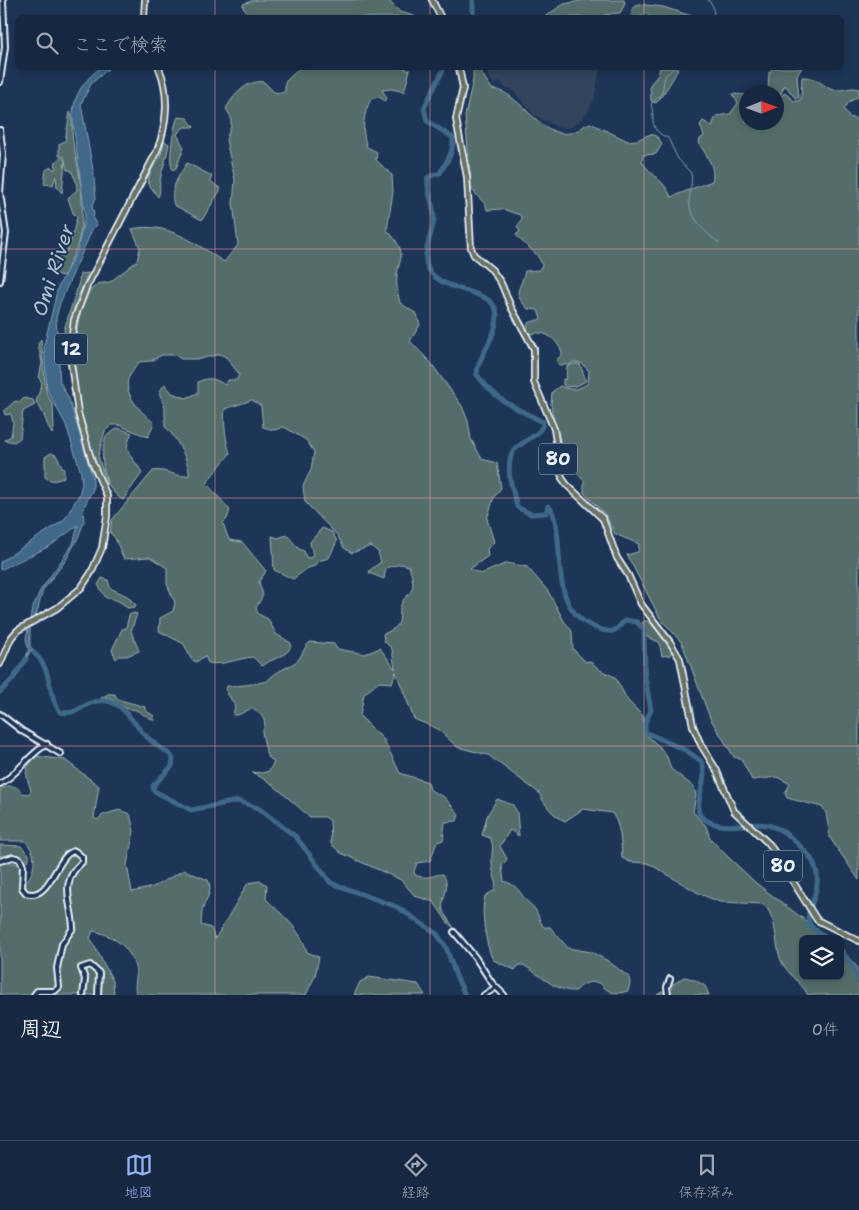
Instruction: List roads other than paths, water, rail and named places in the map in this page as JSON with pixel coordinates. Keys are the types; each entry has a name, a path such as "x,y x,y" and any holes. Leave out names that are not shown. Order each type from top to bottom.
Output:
{"main road":[{"path":"144,15 145,0"},
{"path":"432,0 440,15"},
{"name":"12","path":"0,664 11,638 26,624 57,608 81,588 91,573 102,548 107,516 107,496 92,462 78,413 71,363 72,335 74,320 86,287 162,138 165,95 159,70"},
{"name":"80","path":"458,70 463,88 456,119 467,177 473,252 497,276 511,307 534,348 534,382 554,429 562,478 603,519 617,558 628,575 641,604 670,642 680,659 688,705 698,738 716,769 734,811 744,823 770,845 812,913 821,922 859,941"}],"street":[{"path":"0,82 4,48 3,0"},
{"path":"0,130 3,154 0,193 6,233 0,282"},
{"path":"0,714 61,754"},
{"path":"0,784 12,777 32,753 47,744"},
{"path":"0,861 13,857 20,859 23,866 22,888 26,893 33,895 38,894 45,886 70,851 78,852 82,857 82,862 71,873 68,884 73,928 62,944 57,965 59,987 55,991 37,990 34,995"},
{"path":"454,932 475,957 496,988 504,995"},
{"path":"82,995 85,979 82,968 88,965 92,966 99,973 98,995"},
{"path":"668,995 667,987 670,979"},
{"path":"484,995 496,988"}],"waterway":[{"path":"473,0 473,15"},
{"path":"708,0 713,6 714,15"},
{"path":"443,70 424,108 427,121 452,137 453,146 450,156 440,173 428,177 434,218 426,251 427,264 429,270 444,283 485,298 492,303 496,310 497,318 492,336 477,369 477,375 500,398 543,422 539,432 518,446 511,456 509,469 517,507 531,514 546,513 548,506 551,509 556,523 563,590 569,605 579,617 594,627 605,631 615,630 626,620 637,622 644,630 645,677 651,710 645,723 645,732 687,751 701,761 704,774 698,807 699,814 707,821 724,826 762,824 775,827 792,838 812,860 817,872 817,883 808,918 810,925 822,935"},
{"path":"672,70 665,76 662,93 651,104 655,128 661,135 668,138 678,159 691,173 689,202 692,214 704,230 719,243"},
{"path":"34,653 45,667 53,697 60,712 76,711 99,701 114,703 125,712 150,740 171,755 173,759 172,766 153,786 154,791 191,810 238,801 258,808 296,837 331,883 397,907 436,933 446,947 465,995"},
{"path":"0,692 13,679 26,659"},
{"path":"844,954 854,969 859,982"}],"water label":[{"name":"Omi River","path":"53,270"}]}
